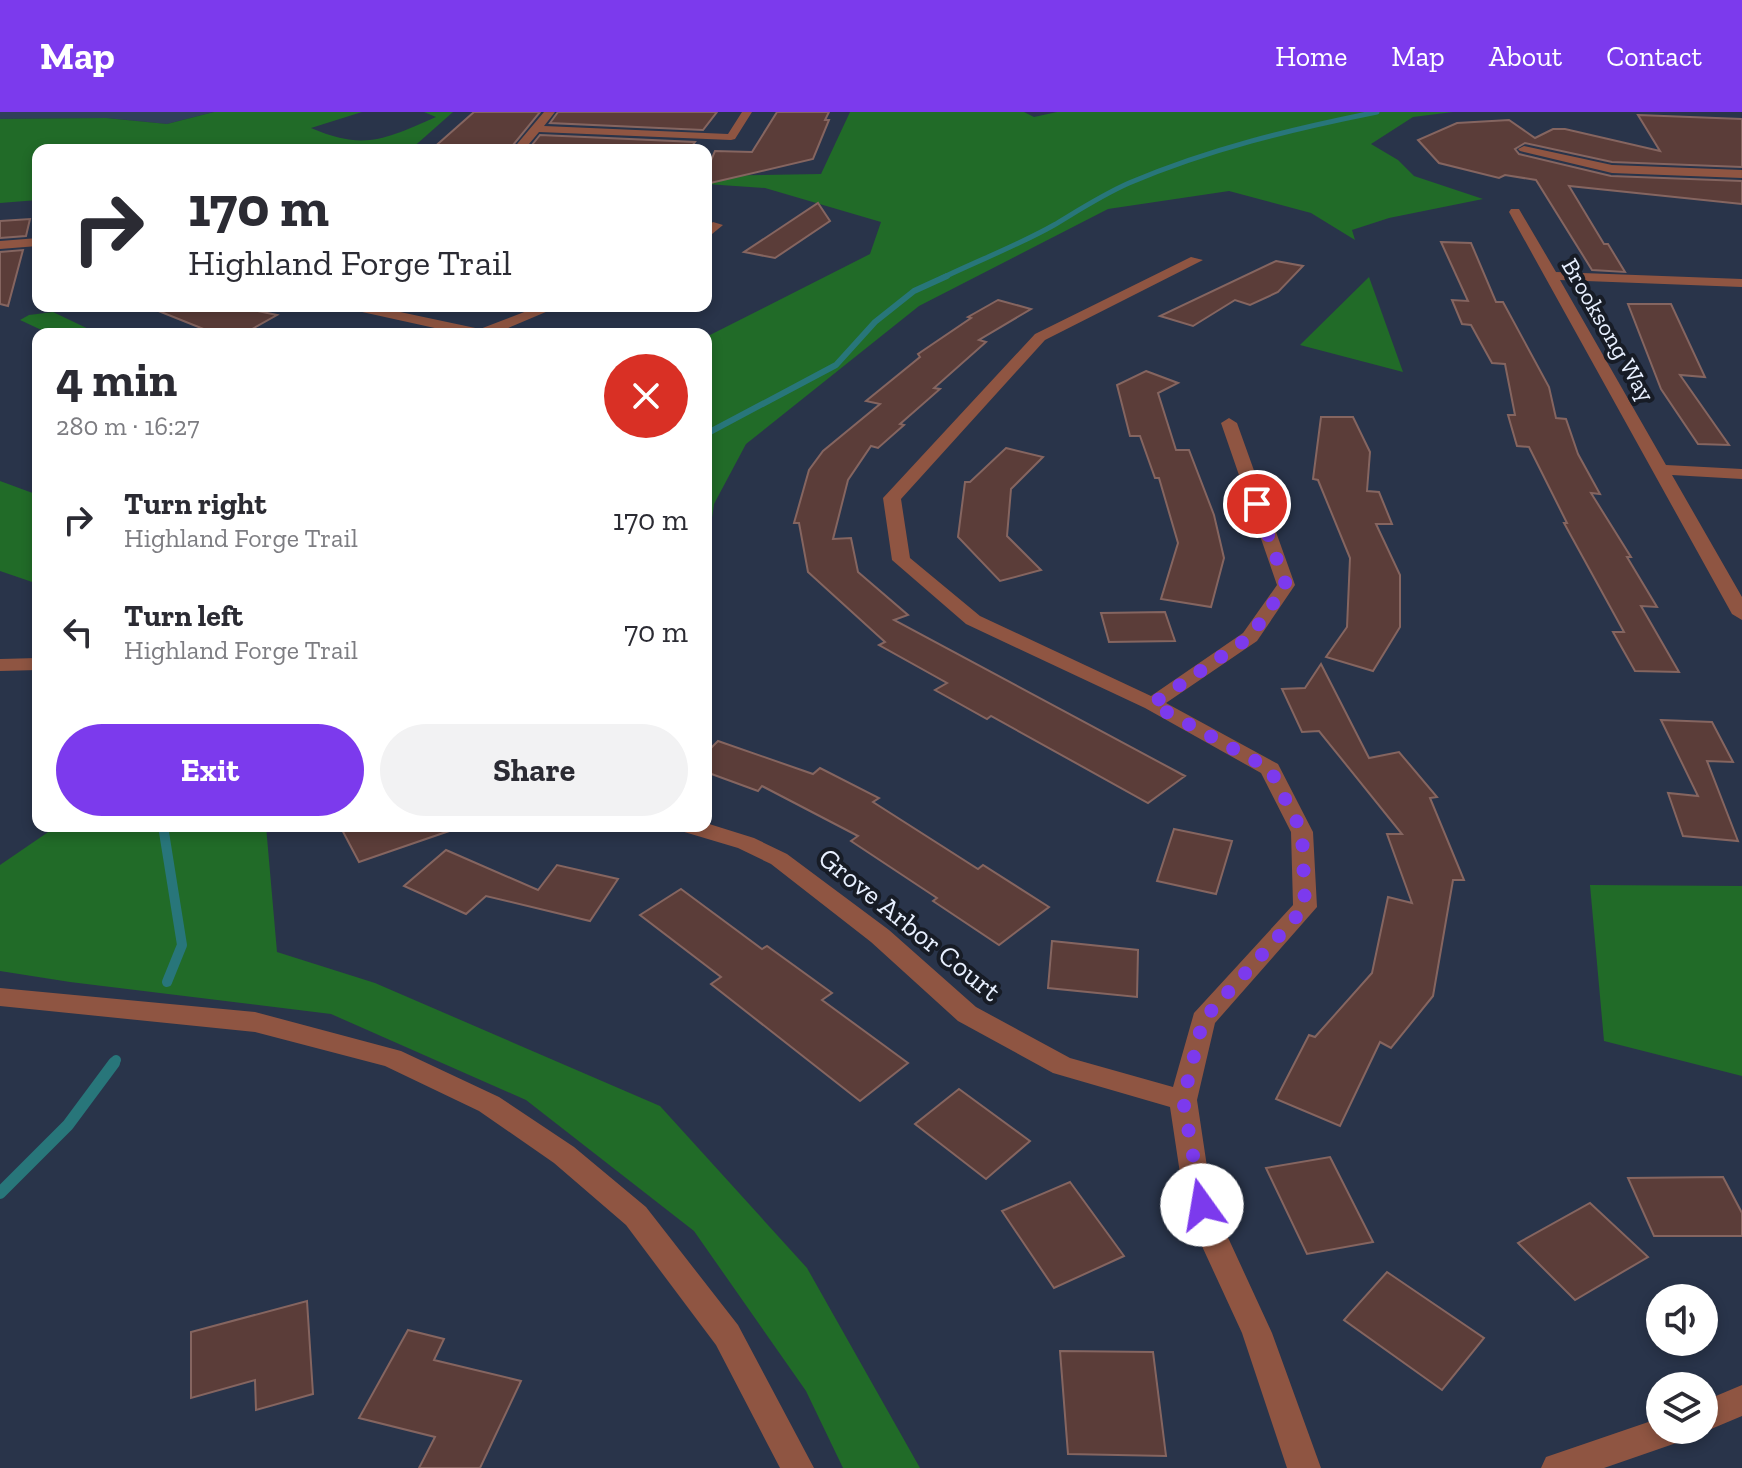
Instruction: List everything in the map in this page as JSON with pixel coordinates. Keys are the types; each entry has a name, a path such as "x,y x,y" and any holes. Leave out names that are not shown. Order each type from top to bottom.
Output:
{"street":[{"path":"523,144 550,112"},
{"path":"536,129 731,137 747,112"},
{"path":"1524,149 1612,169 1742,174"},
{"name":"Brooksong Way","path":"1515,212 1742,614"},
{"path":"712,230 717,225"},
{"path":"0,245 32,242"},
{"path":"1196,260 1040,337 892,498 901,560 973,620 1152,704 1270,769 1302,832 1305,907 1203,1020 1183,1100 1195,1180 1210,1231 1257,1333 1304,1468"},
{"path":"1551,276 1742,283"},
{"path":"381,312 454,328"},
{"path":"497,328 538,312"},
{"path":"1152,704 1250,637 1286,585 1229,423"},
{"path":"1663,470 1742,474"},
{"path":"0,665 32,664"},
{"name":"Grove Arbor Court","path":"709,832 746,843 779,859 869,927 967,1014 1062,1066 1183,1100"},
{"path":"0,997 255,1022 392,1058 489,1104 564,1155 636,1216 727,1335 797,1468"},
{"path":"1718,1411 1742,1400"},
{"path":"1558,1468 1646,1438"}],"shaded area":[{"path":"0,112 214,112 167,124 106,118 0,119"}],"green space":[{"path":"214,112 362,112 311,128 346,139 361,140 388,136 436,117 424,112 453,112 417,144 32,144 32,200 0,203 0,119 106,118 167,124"},
{"path":"850,112 1024,112 1034,117 1057,112 1453,112 1413,117 1371,144 1398,160 1414,176 1483,199 1389,218 1352,230 1355,240 1311,213 1229,191 1108,209 919,306 746,444 714,504 712,518 712,334 870,254 881,222 765,188 712,184 712,176 821,174"},
{"path":"1369,277 1403,372 1300,345"},
{"path":"53,312 86,328 37,328 20,320 29,315"},
{"path":"0,481 32,493 32,582 0,571"},
{"path":"48,832 267,832 277,952 375,983 660,1106 807,1268 920,1468 843,1468 806,1391 694,1231 526,1100 331,1014 0,971 0,865"},
{"path":"1590,885 1742,886 1742,1076 1604,1041"}],"building":[{"path":"474,112 540,112 514,144 438,144"},
{"path":"558,112 717,112 703,130 550,123"},
{"path":"777,112 829,112 825,120 829,120 813,159 712,183 715,151 752,152"},
{"path":"1638,115 1742,119 1742,167 1612,162 1525,143 1515,149 1519,154 1611,176 1742,181 1742,204 1569,186 1625,272 1592,270 1536,180 1505,175 1499,178 1439,163 1418,140 1457,123 1509,120 1535,138 1553,129 1565,129 1660,151"},
{"path":"540,135 695,142 694,144 533,144"},
{"path":"818,203 830,221 775,258 744,252"},
{"path":"30,219 26,236 0,238 0,221"},
{"path":"1441,242 1471,243 1496,302 1503,302 1549,387 1556,418 1566,419 1578,454 1600,494 1591,493 1631,557 1627,557 1657,607 1641,606 1679,672 1635,671 1613,632 1624,632 1564,523 1567,523 1529,447 1517,446 1508,415 1515,415 1505,364 1492,363 1471,325 1462,324 1452,300 1468,301"},
{"path":"23,250 8,306 0,304 0,252"},
{"path":"1276,261 1303,266 1278,292 1250,305 1235,300 1193,326 1160,316"},
{"path":"998,300 1031,309 979,340 986,342 934,388 940,389 900,424 904,425 878,448 871,446 848,480 833,539 851,538 858,572 908,615 894,620 1185,776 1148,803 991,716 987,719 935,690 947,683 879,645 885,642 808,572 799,523 794,523 809,470 823,451 880,404 866,401 920,357 918,354 971,318 968,317"},
{"path":"1628,304 1671,304 1705,377 1680,375 1729,445 1698,444 1661,389"},
{"path":"161,312 263,312 277,315 254,328 201,328"},
{"path":"1146,371 1178,383 1158,393 1176,450 1189,450 1214,515 1224,558 1211,607 1161,599 1178,543 1159,478 1155,478 1140,436 1130,436 1117,385"},
{"path":"1321,417 1353,417 1370,452 1367,491 1379,492 1392,524 1376,524 1400,575 1400,627 1373,671 1326,657 1347,627 1350,558 1318,480 1313,479"},
{"path":"1006,448 1043,457 1011,489 1007,536 1041,570 1000,581 958,537 965,482 970,482"},
{"path":"1165,612 1175,641 1109,642 1101,613"},
{"path":"1321,664 1369,758 1399,752 1437,797 1430,798 1464,880 1453,880 1433,996 1391,1048 1380,1042 1340,1126 1276,1099 1309,1035 1315,1037 1372,973 1388,897 1412,903 1387,834 1402,834 1319,731 1302,732 1282,689 1305,688"},
{"path":"1661,720 1712,722 1733,762 1707,761 1738,841 1683,836 1668,793 1698,796"},
{"path":"718,741 813,774 820,768 879,798 873,802 978,869 983,865 1049,907 999,945 933,901 937,898 851,841 858,836 762,786 758,791 712,774 712,747"},
{"path":"1174,829 1232,841 1216,894 1157,881"},
{"path":"343,832 446,832 359,862"},
{"path":"446,850 538,890 557,865 618,879 590,921 486,896 466,914 404,886"},
{"path":"681,889 762,949 767,946 832,993 822,1000 908,1063 860,1101 711,984 721,977 640,915"},
{"path":"1052,941 1138,950 1137,997 1048,988"},
{"path":"959,1089 1030,1141 986,1179 915,1124"},
{"path":"1330,1157 1373,1242 1307,1254 1266,1168"},
{"path":"1723,1177 1742,1213 1742,1236 1654,1236 1628,1178"},
{"path":"1070,1182 1124,1256 1054,1288 1002,1211"},
{"path":"1590,1203 1648,1257 1575,1300 1518,1243"},
{"path":"1387,1272 1484,1338 1442,1390 1344,1320"},
{"path":"307,1301 313,1394 256,1410 255,1380 191,1398 191,1332"},
{"path":"408,1330 444,1339 434,1360 521,1381 480,1468 419,1468 435,1437 359,1418"},
{"path":"1060,1351 1153,1352 1166,1456 1068,1454"}],"waterway":[{"path":"942,278 1027,239 1109,193 1159,171 1251,141 1377,112"},
{"path":"712,431 836,365 875,322 914,291 947,276"},
{"path":"164,832 182,945 167,982"},
{"path":"113,1065 116,1060"},
{"path":"0,1193 68,1125 114,1063"}],"route":[{"path":"1202,1205 1195,1180 1183,1100 1203,1020 1305,907 1302,832 1270,769 1152,704 1250,637 1286,585 1257,504"}]}
